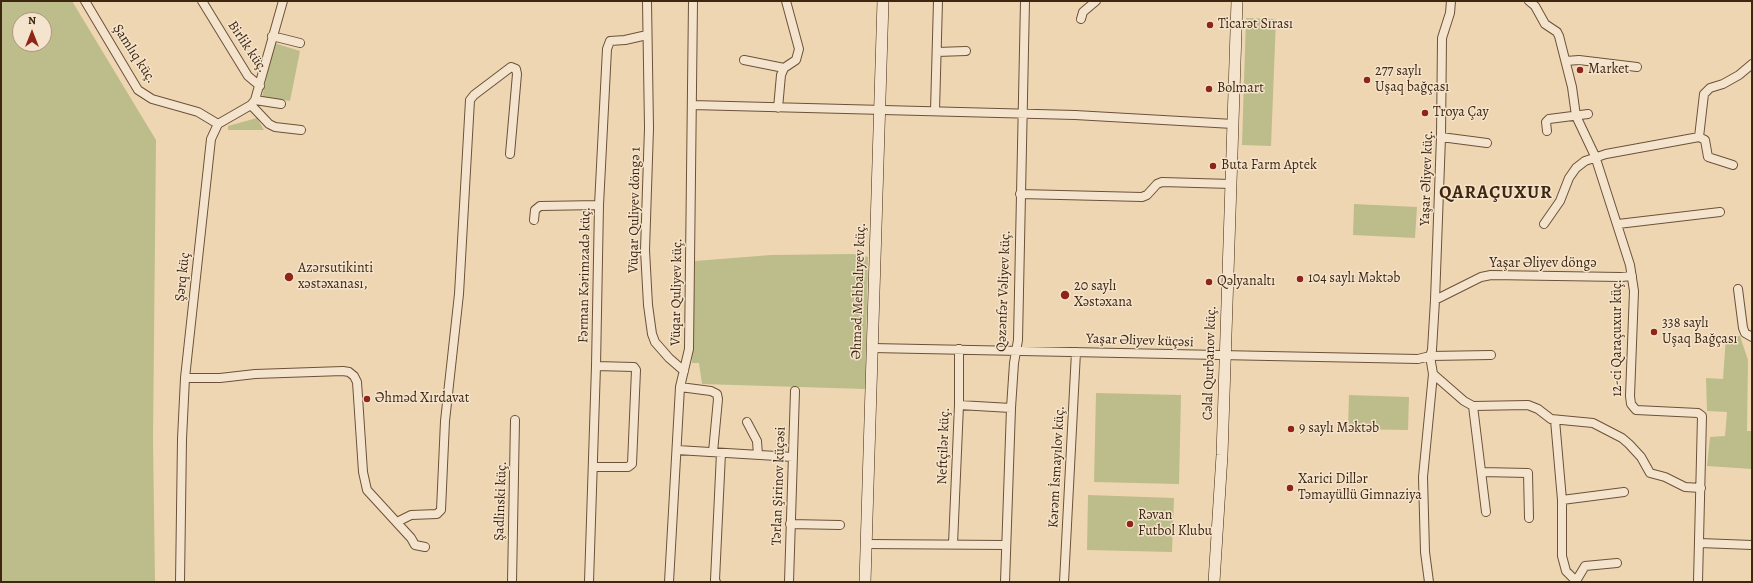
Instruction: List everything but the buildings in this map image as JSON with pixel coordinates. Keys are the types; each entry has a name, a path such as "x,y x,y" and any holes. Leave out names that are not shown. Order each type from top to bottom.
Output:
{"street":[{"name":"Şamlıq küç.","path":"85,1 138,90 152,99 198,112 218,124"},
{"name":"Birlik küç.","path":"202,1 248,76 260,86"},
{"path":"218,124 253,102 260,86 272,36 283,1"},
{"path":"647,1 647,35"},
{"name":"Vüqar Quliyev küç.","path":"669,582 678,450 680,387 689,349 693,1"},
{"path":"778,108 780,81 784,68 796,60 799,49 786,1"},
{"name":"Əhməd Mehbalıyev küç.","path":"865,582 883,1"},
{"path":"935,111 938,1"},
{"name":"Qəzənfər Vəliyev küç.","path":"1005,582 1011,408 1016,351 1025,1"},
{"path":"1081,19 1083,12 1096,1"},
{"name":"Cəlal Qurbanov küç.","path":"1214,582 1222,455 1224,356 1237,1"},
{"name":"Yaşar Əliyev küç.","path":"1430,356 1432,350 1435,300 1441,137 1442,38 1450,13 1451,1"},
{"name":"12-ci Qaraçuxur küç.","path":"1529,1 1535,6 1545,24 1557,32 1572,87 1576,116 1595,156 1618,224 1632,276 1634,284 1634,306 1630,396 1631,404 1636,410 1698,413 1702,416 1698,582"},
{"name":"Fərman Kərimzadə küç.","path":"589,582 594,467 599,205 606,49 610,41 637,38 647,35"},
{"name":"Vüqar Quliyev döngə 1","path":"647,35 650,128 646,273 648,305 652,334 655,342 659,348 684,371"},
{"path":"272,36 300,43"},
{"path":"936,52 966,51"},
{"path":"744,60 784,68"},
{"path":"1566,61 1579,60 1637,67"},
{"path":"1699,137 1704,94 1710,88 1723,84 1739,75 1752,64"},
{"path":"396,522 411,515 437,514 441,510 445,421 459,294 470,100 474,94 511,67 516,69 517,74 510,154"},
{"path":"253,102 281,104"},
{"path":"253,102 269,124 275,127 301,130"},
{"path":"692,105 1022,113 1233,124"},
{"path":"1547,131 1546,122 1549,119 1588,114"},
{"name":"Şərq küç","path":"180,582 182,440 185,378 208,158 211,140 218,124"},
{"path":"1441,137 1487,143"},
{"path":"1544,224 1560,201 1569,178 1576,168 1595,156 1699,137 1705,140 1708,157 1733,165"},
{"path":"1020,194 1142,197 1147,195 1157,184 1162,182 1231,184"},
{"path":"534,220 535,210 540,206 599,205"},
{"path":"1618,224 1720,212"},
{"name":"Yaşar Əliyev döngə","path":"1435,300 1481,277 1491,275 1632,276"},
{"path":"1738,289 1743,328 1745,333 1752,337"},
{"name":"Yaşar Əliyev küçəsi","path":"872,348 1418,359 1430,356 1491,355"},
{"name":"Neftçilər küç.","path":"953,544 959,405 959,349"},
{"name":"Kərəm İsmayılov küç.","path":"1064,582 1076,352"},
{"path":"1429,582 1425,552 1423,477 1434,374 1430,356"},
{"path":"594,467 628,467 632,464 636,385 636,370 634,367 596,366"},
{"path":"185,378 220,378 255,374 349,372 354,376 357,382 364,482 367,490 411,538 415,546 424,547"},
{"path":"1434,374 1464,400 1474,406 1528,405 1534,406 1551,419 1593,423 1622,438 1629,444 1638,452 1650,473 1665,477 1685,487 1701,488"},
{"path":"680,387 712,391 716,394 718,399 716,582"},
{"name":"Tərlan Şirinov küçəsi","path":"789,582 795,391"},
{"path":"959,405 1011,408"},
{"path":"1474,406 1486,512"},
{"name":"Şadlinski küç.","path":"512,582 515,420"},
{"path":"1555,420 1562,500 1563,565 1566,571 1576,582 1584,566 1617,563"},
{"path":"747,422 757,441 758,455"},
{"path":"678,450 793,457"},
{"path":"1481,472 1528,473 1529,518"},
{"path":"1562,500 1624,492"},
{"path":"790,524 840,525"},
{"path":"1700,543 1752,545"},
{"path":"866,544 1006,545"}],"green space":[{"path":"1,1 72,1 156,140 153,439 155,582 1,582"},
{"path":"1246,18 1276,19 1271,146 1242,145"},
{"path":"274,43 300,51 290,101 262,97"},
{"path":"257,118 264,130 228,130 228,126"},
{"path":"1354,204 1417,207 1415,238 1353,235"},
{"path":"853,254 868,257 865,389 702,384 699,363 692,363 695,261 771,255"},
{"path":"1726,336 1740,336 1748,360 1747,431 1752,431 1752,469 1707,466 1710,437 1725,436 1727,412 1707,411 1706,378 1723,379"},
{"path":"1096,393 1181,395 1179,484 1094,482"},
{"path":"1349,395 1409,397 1408,430 1348,429"},
{"name":"Rəvan Futbol Klubu","path":"1088,495 1174,498 1172,552 1087,550"}],"place":[{"name":"Ticarət Sırası","path":"1210,25"},
{"name":"Market","path":"1580,70"},
{"name":"277 saylı Uşaq bağçası","path":"1367,80"},
{"name":"Bolmart","path":"1209,89"},
{"name":"Troya Çay","path":"1425,113"},
{"name":"Buta Farm Aptek","path":"1213,166"},
{"name":"Azərsutikinti xəstəxanası,","path":"289,277"},
{"name":"104 saylı Məktəb","path":"1300,279"},
{"name":"Qəlyanaltı","path":"1209,282"},
{"name":"20 saylı Xəstəxana","path":"1065,295"},
{"name":"338 saylı Uşaq Bağçası","path":"1654,332"},
{"name":"Əhməd Xırdavat","path":"367,399"},
{"name":"9 saylı Məktəb","path":"1291,429"},
{"name":"Xarici Dillər Təmayüllü Gimnaziya","path":"1290,488"},
{"name":"Rəvan Futbol Klubu","path":"1130,524"}],"district":[{"name":"QARAÇUXUR","path":"1496,194"}]}
